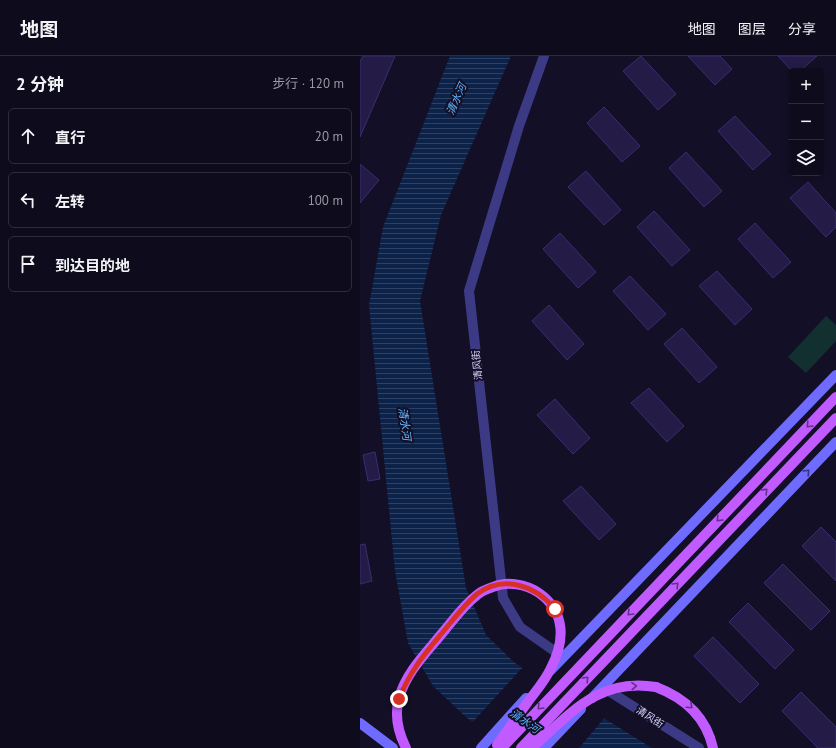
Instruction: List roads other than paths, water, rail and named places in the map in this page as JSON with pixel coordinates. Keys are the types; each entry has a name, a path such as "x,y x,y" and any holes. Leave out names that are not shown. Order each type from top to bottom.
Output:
{"main road":[{"path":"488,746 563,657 836,375"},
{"path":"502,748 836,397"},
{"path":"521,748 836,418"},
{"path":"544,748 836,442"},
{"path":"406,748 399,734 396,716 399,699 407,678 416,664 467,604 478,594 494,586 506,584 522,585 541,595 555,609 560,624 561,643 551,669 488,746"},
{"path":"532,748 585,701 612,688 646,685 669,692 683,700 693,709 707,727 713,748"},
{"path":"360,723 393,748"},
{"path":"373,732 401,748"}],"street":[{"name":"清风街","path":"544,56 519,126 469,291 503,598 520,627 563,657"},
{"name":"清风街","path":"602,686 698,748"}],"water":[{"name":"清水河","path":"450,56 511,56 441,215 420,301 466,588 486,635 515,663 652,748 511,748 467,718 433,686 408,643 395,571 369,305 383,227"}]}
